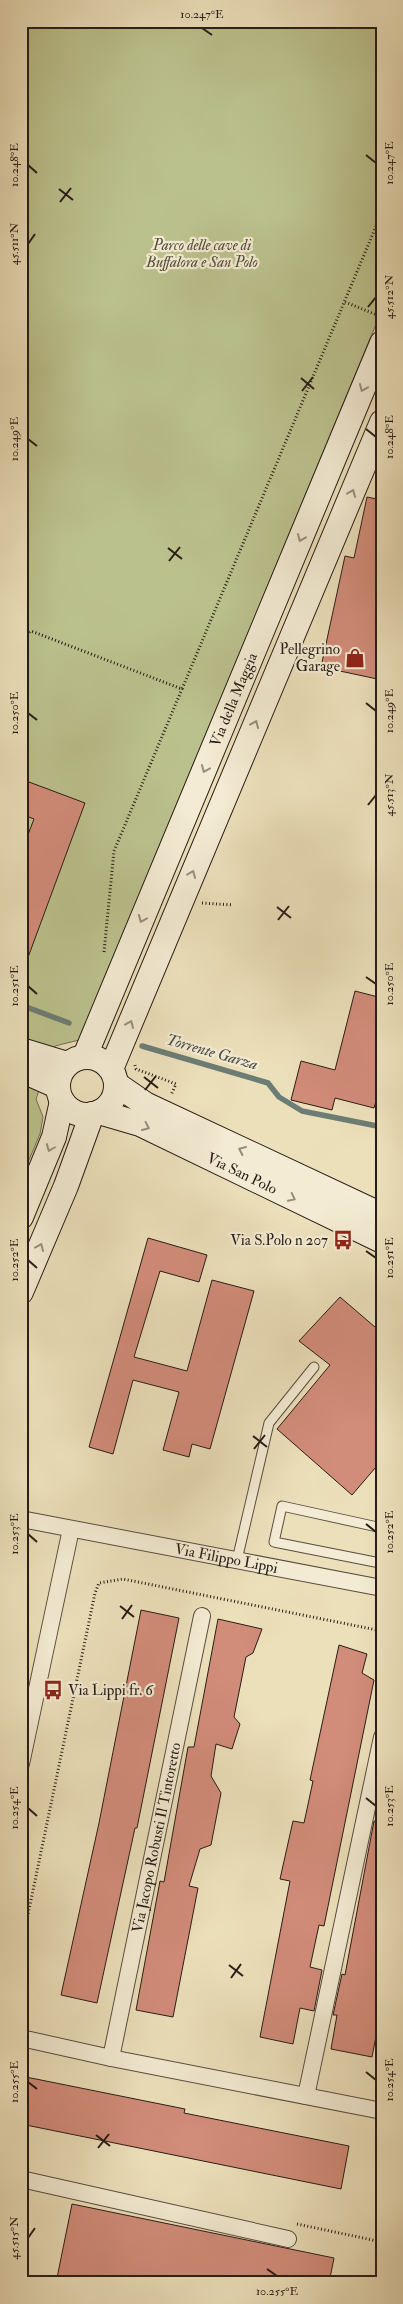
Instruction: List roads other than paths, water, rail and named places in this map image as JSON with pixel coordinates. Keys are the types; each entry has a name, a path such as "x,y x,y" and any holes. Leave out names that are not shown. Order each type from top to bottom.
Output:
{"street":[{"name":"Via della Maggia","path":"76,1060 382,343"},
{"name":"Via della Maggia","path":"113,1076 382,422"},
{"name":"Via San Polo","path":"21,1050 76,1060 98,1058 113,1076 145,1104 382,1215"},
{"path":"21,1217 54,1137 60,1074 76,1060"},
{"name":"Via San Polo","path":"21,1070 59,1094 75,1112 96,1113 140,1124 382,1241"},
{"path":"21,1292 96,1113 109,1104 114,1095 113,1076"},
{"name":"Via Filippo Lippi","path":"21,1519 382,1588"},
{"path":"21,1764 71,1528"},
{"name":"Via Jacopo Robusti Il Tintoretto","path":"111,2058 202,1616"},
{"path":"306,2096 382,1737"},
{"path":"21,2038 111,2058 382,2111"},
{"path":"21,2179 288,2239"}],"lane":[{"path":"237,1560 269,1423 314,1367"},
{"path":"382,1528 282,1506 274,1542 380,1563 382,1554"}],"waterway":[{"name":"Torrente Garza","path":"21,1005 69,1023"},
{"name":"Torrente Garza","path":"142,1046 268,1083 279,1097 302,1111 382,1127"}],"place":[{"name":"Pellegrino Garage","path":"355,658"},
{"name":"Via S.Polo n 207","path":"343,1240"},
{"name":"Via Lippi fr. 6","path":"53,1690"}],"park label":[{"name":"Parco delle cave di Buffalora e San Polo","path":"202,254"}]}
